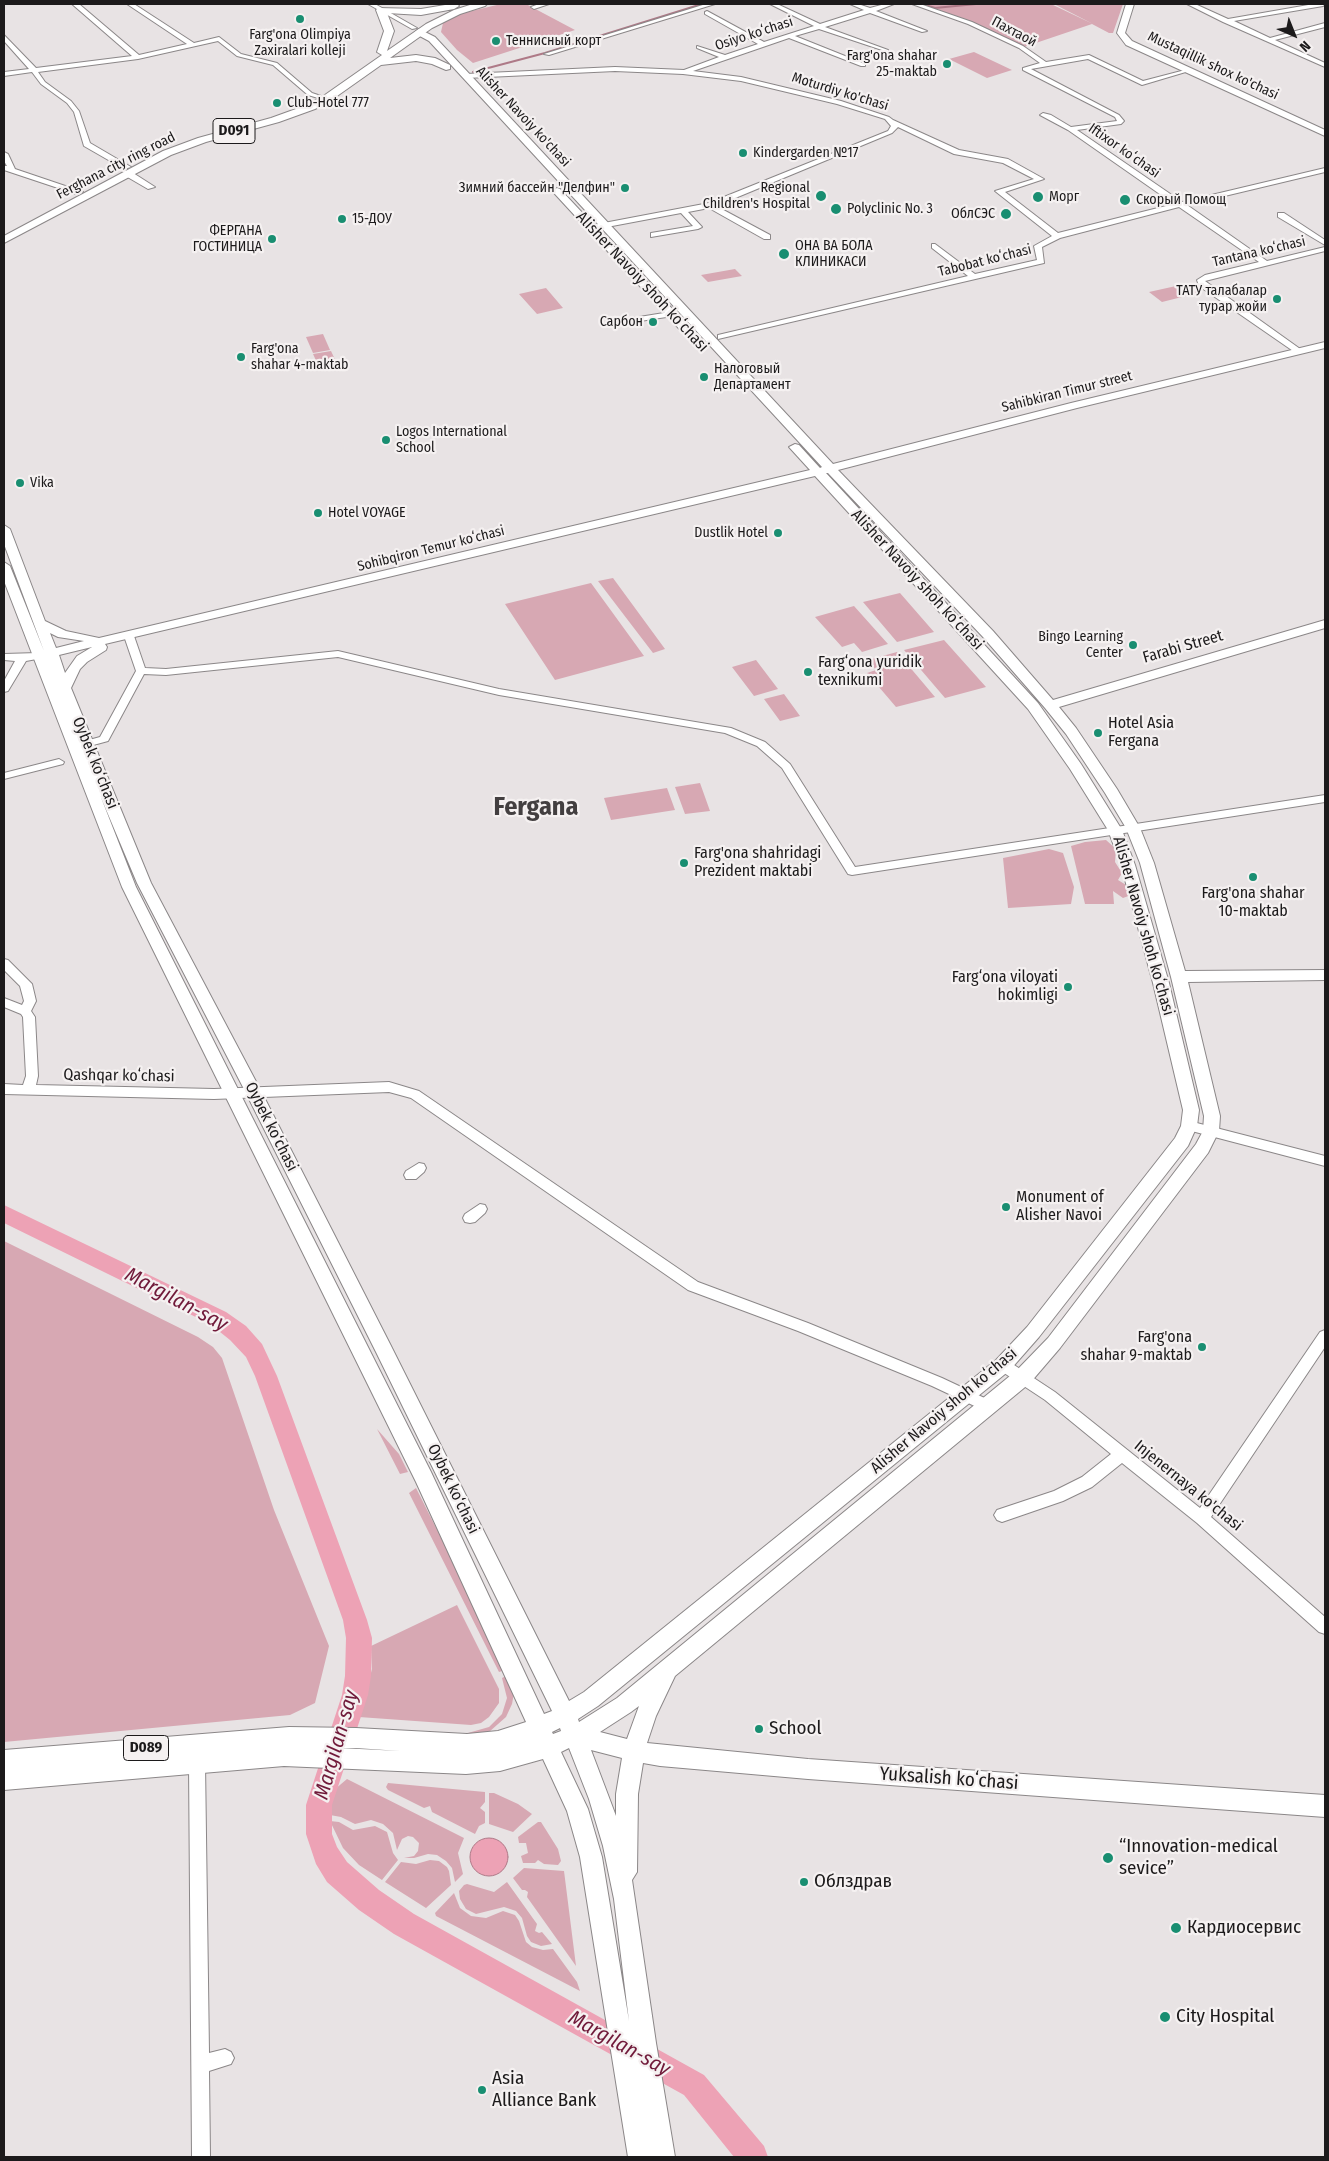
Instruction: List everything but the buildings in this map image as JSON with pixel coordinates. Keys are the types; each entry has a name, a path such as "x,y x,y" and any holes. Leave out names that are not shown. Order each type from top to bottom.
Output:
{"highway":[{"path":"382,52 389,31 380,10 421,12 465,4"},
{"name":"Ferghana city ring road","path":"4,233 79,192 167,153 202,140 275,120 312,107 377,63 431,18 469,4"},
{"name":"Ferghana city ring road","path":"4,240 164,149 297,107 318,96 416,30 457,12 482,4"},
{"path":"377,63 416,58 435,61 446,67"}],"main road":[{"name":"Mustaqillik shox ko'chasi","path":"1130,4 1122,29 1124,39 1325,133"},
{"name":"Alisher Navoiy shoh koʻchasi","path":"416,30 424,43 591,228 696,340"},
{"name":"Alisher Navoiy ko'chasi","path":"416,30 432,40 604,225"},
{"name":"Alisher Navoiy shoh koʻchasi","path":"565,1715 591,1698 966,1396 1003,1364 1039,1324 1182,1141 1189,1126 1192,1110 1175,1036 1128,865 1124,829 1092,762 1050,704 988,634 830,469 604,225"},
{"name":"Sahibkiran Timur street","path":"817,472 1075,405 1325,345"},
{"name":"Alisher Navoiy shoh koʻchasi","path":"550,1747 575,1736 624,1705 1023,1377 1065,1328 1202,1148 1210,1131 1212,1116 1180,982 1147,864 1124,829 1033,706 784,436"},
{"name":"Sohibqiron Temur koʻchasi","path":"45,655 124,638 817,472"},
{"name":"Oybek ko‘chasi","path":"4,529 40,623 45,655 65,688 86,744 144,883 253,1091 575,1736 603,1808 614,1846 625,1899"},
{"name":"Oybek ko‘chasi","path":"4,566 45,655 130,887 424,1478 550,1747 577,1809 591,1857 640,2157"},
{"path":"40,623 63,634 77,637 124,638"},
{"name":"Farabi Street","path":"1050,704 1325,624"},
{"path":"65,688 74,668 82,659 124,638"},
{"path":"1180,982 1325,975"},
{"path":"1180,982 1325,985"},
{"path":"662,2157 644,2043 625,1899 627,1794 634,1752 646,1714 669,1667"},
{"name":"D089","path":"4,1760 287,1747 354,1748 467,1744 498,1741 522,1735 565,1715"},
{"name":"Yuksalish koʻchasi","path":"575,1736 634,1752 660,1756 808,1769 1325,1806"},
{"name":"D089","path":"4,1780 198,1763 287,1747"},
{"name":"D089","path":"354,1748 466,1764 500,1760 550,1747"}],"street":[{"path":"75,4 138,57"},
{"path":"130,4 193,45"},
{"path":"371,4 416,30"},
{"path":"534,7 546,4"},
{"path":"568,70 553,58 712,4"},
{"path":"773,4 827,30 886,51"},
{"path":"852,4 924,31"},
{"name":"Osiyo koʻchasi","path":"683,72 763,44 891,4"},
{"name":"Пахтаой","path":"916,4 970,23 1021,48 1045,64"},
{"path":"1190,4 1268,40 1322,61 1325,66"},
{"path":"1225,21 1323,4"},
{"path":"706,13 763,44"},
{"path":"1268,40 1325,25"},
{"path":"789,36 863,65"},
{"path":"4,37 34,70 43,83 69,102 78,112 87,144 151,188"},
{"path":"4,74 138,57 218,39 240,55 275,64 310,94 318,96"},
{"path":"699,47 724,57"},
{"path":"1045,64 1089,57 1142,83 1187,70"},
{"name":"Iftixor koʻchasi","path":"1045,64 1024,69 1112,112 1121,121 1119,123 1070,129"},
{"name":"Moturdiy ko'chasi","path":"466,76 615,69 683,72 763,83 839,102 893,122 895,126 890,132 711,206 591,228"},
{"path":"1043,115 1049,116 1070,129"},
{"path":"893,122 957,152 1005,161 1040,180 999,191 1057,236"},
{"name":"Iftixor koʻchasi","path":"1070,129 1267,264"},
{"path":"4,154 11,170 79,192"},
{"path":"4,178 11,170"},
{"name":"Tabobat koʻchasi","path":"721,337 1041,261 1038,246 1057,236 1089,226 1325,170"},
{"path":"711,206 767,237"},
{"path":"654,235 698,227 683,211"},
{"path":"1281,215 1325,243"},
{"path":"935,246 974,277"},
{"name":"Tantana koʻchasi","path":"1299,351 1202,284 1201,280 1325,249"},
{"path":"627,321 670,314"},
{"path":"124,638 141,671"},
{"path":"141,671 166,672 338,654 499,692 726,730 761,744 786,766 852,872 1325,799"},
{"path":"4,658 45,655"},
{"path":"4,689 22,658"},
{"path":"86,744 104,739 141,671"},
{"path":"4,776 59,762"},
{"path":"4,963 26,984 30,1001 26,1011"},
{"path":"4,1002 26,1011 29,1017 32,1076 28,1090"},
{"name":"Qashqar koʻchasi","path":"4,1089 205,1094 388,1087 415,1094 693,1286 812,1330 937,1382 988,1406"},
{"path":"1189,1126 1325,1161"},
{"path":"1202,1518 1325,1336"},
{"name":"Injenernaya ko'chasi","path":"1003,1364 1050,1396 1202,1518 1325,1627"},
{"path":"1002,1516 1058,1496 1087,1482 1122,1454"},
{"path":"198,1763 201,2157"},
{"path":"200,2064 224,2058"}],"shaded area":[{"name":"Теннисный корт","path":"501,4 526,4 575,30 473,63 457,50 441,32 443,23 463,13"},
{"path":"924,4 1051,4 1093,24 1054,4 1123,4 1113,33 1109,33 1092,24 1024,47 990,30"},
{"path":"974,52 1012,70 987,78 949,59"},
{"path":"735,269 742,276 708,282 701,275"},
{"path":"1185,284 1198,293 1162,302 1149,292"},
{"path":"546,288 563,308 537,314 519,294"},
{"path":"323,334 330,350 313,353 306,337"},
{"path":"331,351 338,366 320,369 313,354"},
{"path":"613,578 665,649 653,653 598,581"},
{"path":"591,583 644,656 555,680 505,604"},
{"path":"900,593 934,632 897,642 863,602"},
{"path":"854,606 888,644 862,652 854,643 842,647 815,617"},
{"path":"944,640 986,687 945,698 904,650"},
{"path":"897,652 935,697 896,707 867,673 876,670 868,660"},
{"path":"756,660 778,689 754,696 732,667"},
{"path":"784,694 800,716 780,721 764,699"},
{"path":"700,783 710,811 685,814 675,787"},
{"path":"667,788 675,810 611,820 604,798"},
{"path":"1106,840 1116,849 1115,862 1122,873 1118,880 1131,888 1131,895 1123,898 1113,891 1114,904 1085,904 1071,846 1085,842"},
{"path":"1049,849 1063,853 1074,887 1071,904 1008,908 1003,858"},
{"path":"4,1241 198,1337 213,1347 222,1358 274,1510 329,1646 315,1703 290,1715 4,1742"},
{"path":"377,1429 399,1454 408,1472 400,1474"},
{"path":"416,1488 506,1667 502,1671 499,1672 409,1493"},
{"path":"457,1605 499,1689 499,1703 489,1717 481,1723 471,1725 359,1717 372,1669 371,1646"},
{"path":"508,1675 514,1693 512,1704 506,1717 489,1732 467,1737 468,1733 489,1727 502,1714 507,1698 502,1678"},
{"path":"347,1779 464,1838 458,1853 463,1874 455,1882 452,1868 437,1855 428,1854 414,1858 404,1858 414,1856 418,1851 419,1843 413,1837 408,1836 402,1839 397,1850 393,1833 383,1824 371,1820 355,1824 341,1817 330,1815 330,1803 334,1790"},
{"path":"388,1783 485,1792 485,1802 480,1808 485,1812 485,1823 479,1826 475,1834 432,1812 430,1806 424,1808 388,1790 386,1787"},
{"path":"489,1793 494,1793 518,1804 532,1814 513,1832 489,1824"},
{"path":"330,1821 339,1822 353,1830 375,1826 387,1832 393,1853 398,1860 382,1880 359,1865 343,1848"},
{"path":"538,1822 541,1822 558,1849 561,1861 558,1865 544,1864 538,1860 535,1863 523,1863 521,1856 528,1853 526,1843 519,1843 518,1837"},
{"path":"489,1838 502,1844 508,1857 502,1870 489,1876 476,1870 470,1857 476,1844"},
{"path":"430,1860 439,1861 447,1867 451,1885 426,1908 385,1882 401,1862 416,1864"},
{"path":"524,1868 564,1871 576,1966 527,1897 528,1892 522,1890 513,1878"},
{"path":"507,1882 537,1924 535,1931 542,1932 552,1944 541,1946 531,1942 527,1936 522,1918 516,1911 504,1907 476,1914 466,1909 460,1899 459,1891 464,1885 467,1884 494,1892"},
{"path":"454,1893 460,1908 471,1916 486,1918 503,1911 515,1915 526,1942 532,1947 543,1950 553,1949 577,1982 580,1991 436,1916 435,1913"}],"waterway":[{"path":"473,72 545,53 702,4"},
{"path":"922,4 935,8 976,4"},
{"name":"Margilan-say","path":"4,1213 218,1318 238,1333 254,1351 266,1376 355,1620 359,1638 358,1676 355,1695 319,1805 319,1834 326,1854 337,1872 369,1900 404,1924 694,2085 753,2157"}],"place":[{"name":"Farg'ona Olimpiya Zaxiralari kolleji","path":"300,19"},
{"name":"Теннисный корт","path":"496,41"},
{"name":"Farg'ona shahar 25-maktab","path":"947,64"},
{"name":"Club-Hotel 777","path":"277,103"},
{"name":"Kindergarden №17","path":"743,153"},
{"name":"Зимний бассейн \"Делфин\"","path":"625,188"},
{"name":"Regional Children's Hospital","path":"821,196"},
{"name":"Морг","path":"1038,197"},
{"name":"Скорый Помощ","path":"1125,200"},
{"name":"Polyclinic No. 3","path":"836,209"},
{"name":"ОблСЭС","path":"1006,214"},
{"name":"15-ДОУ","path":"342,219"},
{"name":"ФЕРГАНА ГОСТИНИЦА","path":"272,239"},
{"name":"ОНА ВА БОЛА КЛИНИКАСИ","path":"784,254"},
{"name":"ТАТУ талабалар турар жойи","path":"1277,299"},
{"name":"Сарбон","path":"653,322"},
{"name":"Farg'ona shahar 4-maktab","path":"241,357"},
{"name":"Налоговый Департамент","path":"704,377"},
{"name":"Logos International School","path":"386,440"},
{"name":"Vika","path":"20,483"},
{"name":"Hotel VOYAGE","path":"318,513"},
{"name":"Dustlik Hotel","path":"778,533"},
{"name":"Bingo Learning Center","path":"1133,645"},
{"name":"Farg‘ona yuridik texnikumi","path":"808,672"},
{"name":"Hotel Asia Fergana","path":"1098,733"},
{"name":"Farg'ona shahridagi Prezident maktabi","path":"684,863"},
{"name":"Farg'ona shahar 10-maktab","path":"1253,877"},
{"name":"Farg‘ona viloyati hokimligi","path":"1068,987"},
{"name":"Monument of Alisher Navoi","path":"1006,1207"},
{"name":"Farg'ona shahar 9-maktab","path":"1202,1347"},
{"name":"School","path":"759,1729"},
{"name":"“Innovation-medical sevice”","path":"1108,1858"},
{"name":"Облздрав","path":"804,1882"},
{"name":"Кардиосервис","path":"1176,1928"},
{"name":"City Hospital","path":"1165,2017"},
{"name":"Asia Alliance Bank","path":"482,2090"}],"district":[{"name":"Fergana","path":"536,808"}]}
